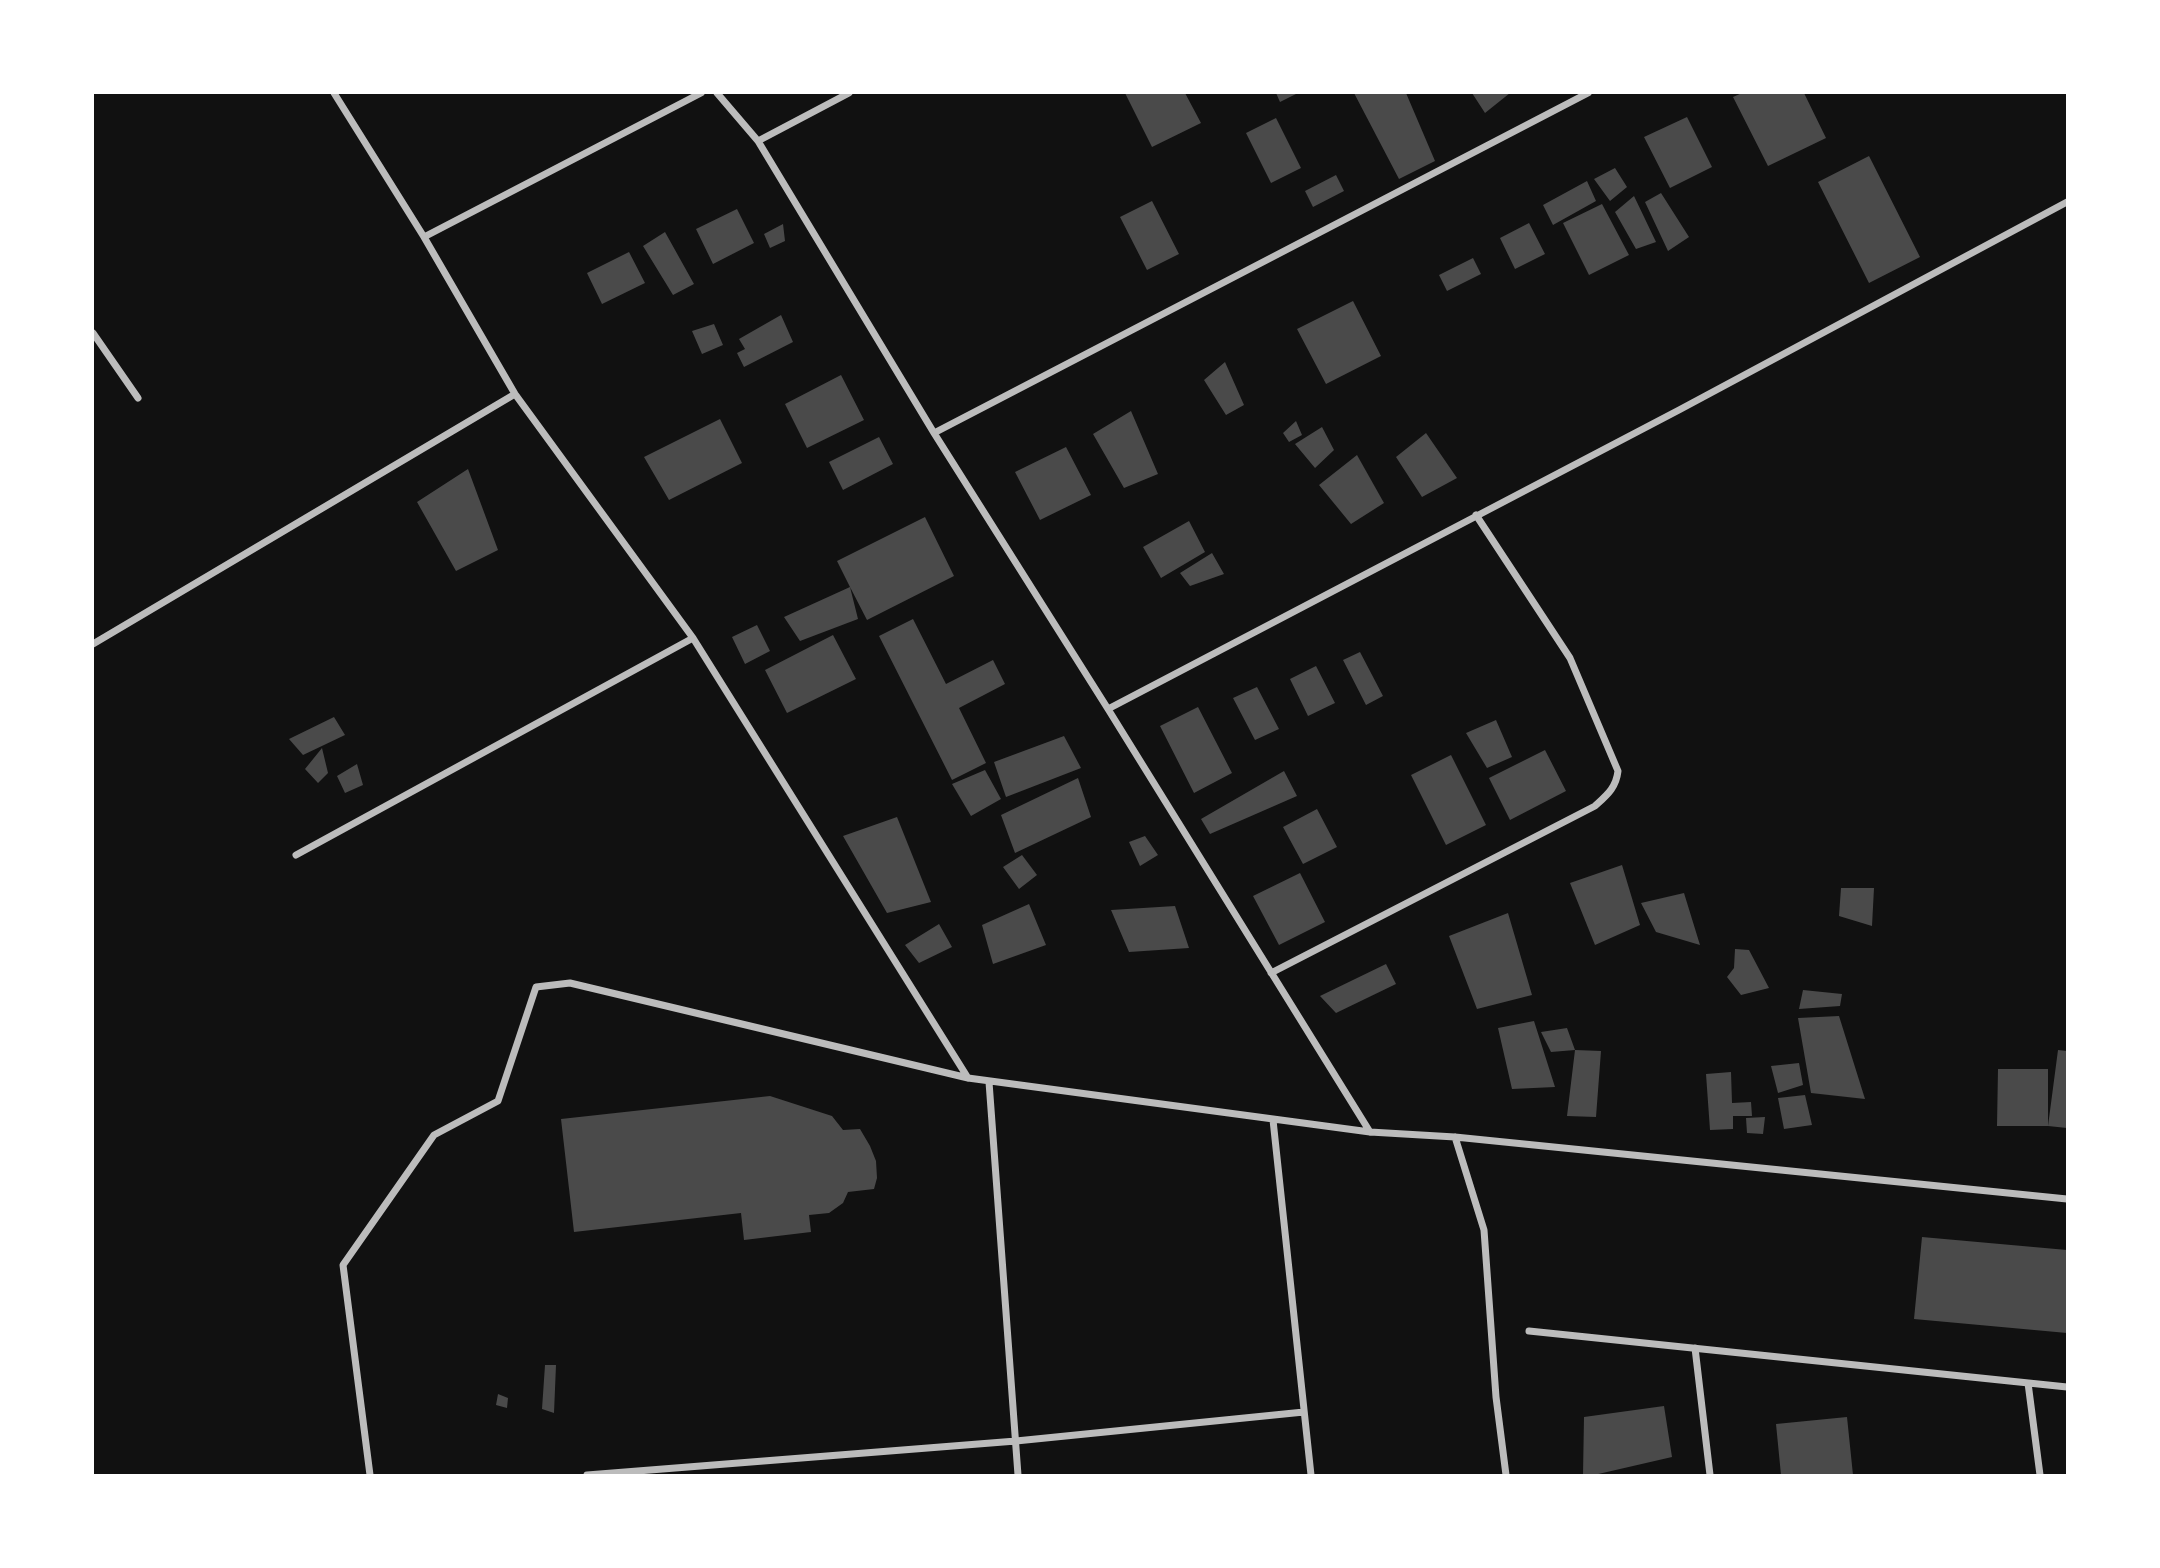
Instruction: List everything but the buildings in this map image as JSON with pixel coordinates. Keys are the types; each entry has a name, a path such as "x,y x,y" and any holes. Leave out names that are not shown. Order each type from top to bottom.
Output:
{"street":[{"path":"334,93 424,237 515,394 693,638 968,1078"},
{"path":"424,237 701,93"},
{"path":"717,93 758,141 934,433 1370,1132"},
{"path":"758,141 849,93"},
{"path":"934,433 1588,93"},
{"path":"1108,709 1679,410 2067,202"},
{"path":"93,333 138,398"},
{"path":"93,644 515,394"},
{"path":"1271,973 1595,806 1612,791 1617,780 1618,771 1570,658 1476,515"},
{"path":"296,855 693,638"},
{"path":"370,1475 343,1265 434,1136 498,1101 536,987 570,983 989,1082 1370,1132 1455,1137 2067,1199"},
{"path":"989,1082 1018,1475"},
{"path":"1273,1120 1311,1475"},
{"path":"1455,1137 1484,1230 1496,1397 1506,1475"},
{"path":"1529,1331 2067,1387"},
{"path":"1695,1348 1710,1475"},
{"path":"2028,1383 2040,1475"},
{"path":"587,1475 675,1472 1304,1412"}]}
